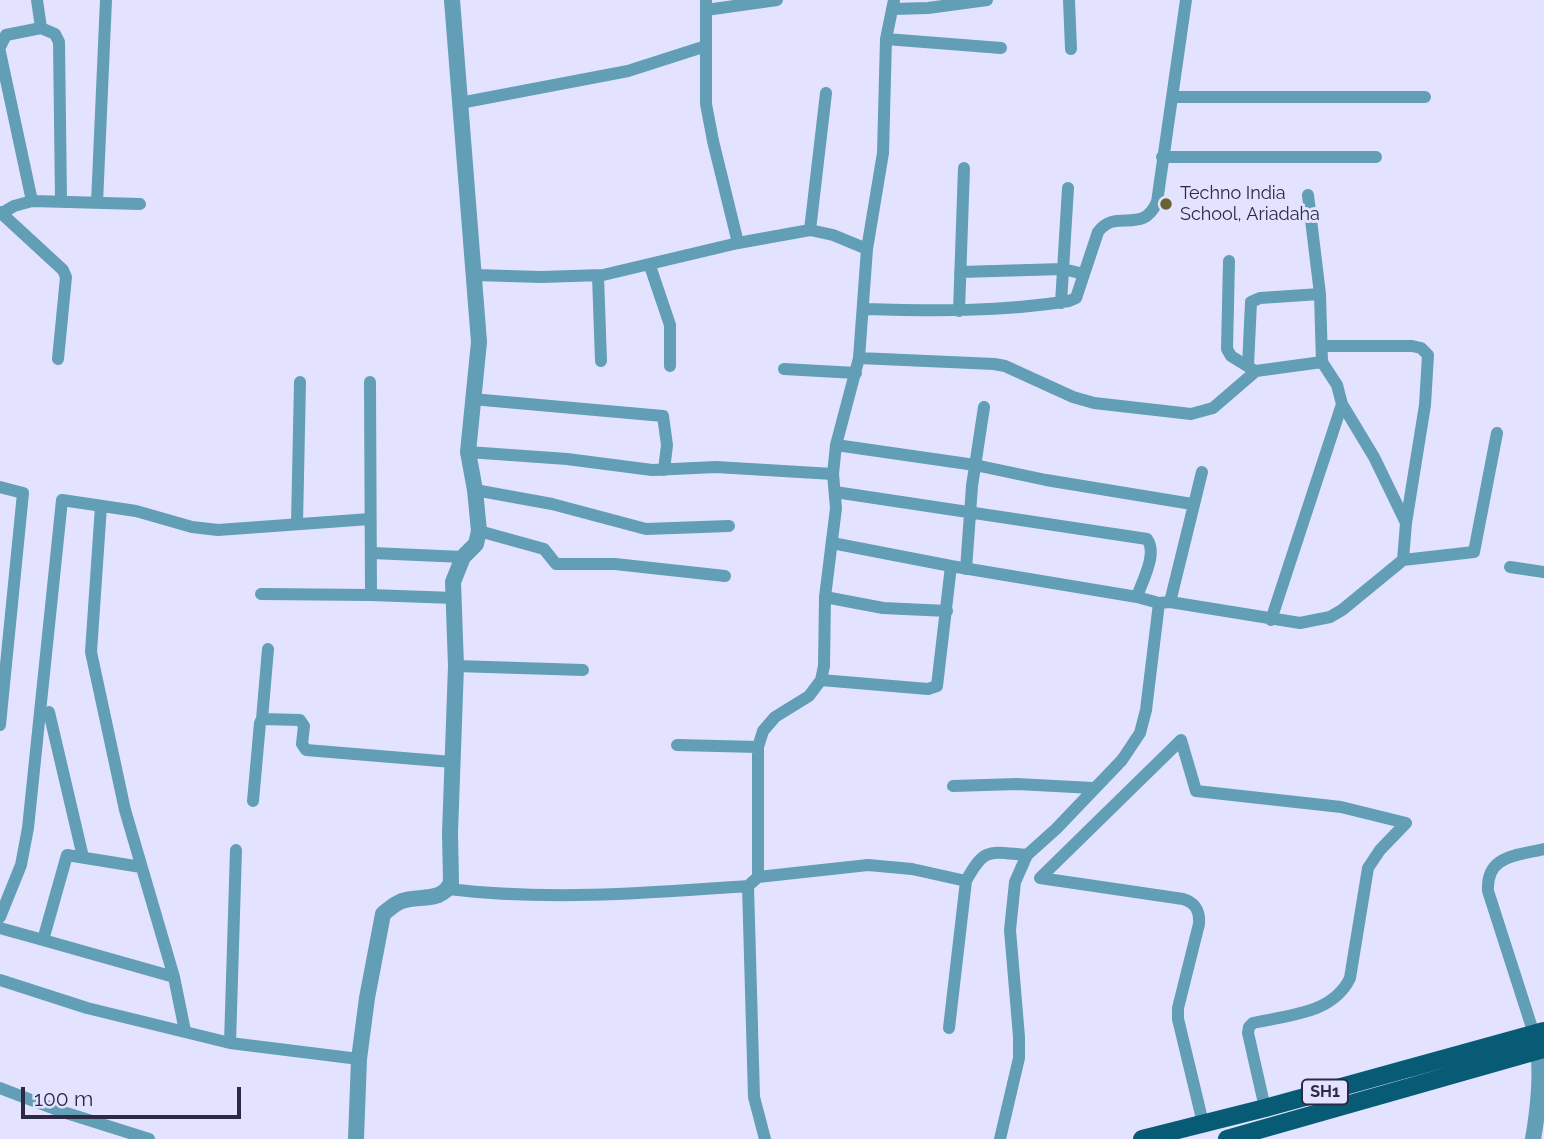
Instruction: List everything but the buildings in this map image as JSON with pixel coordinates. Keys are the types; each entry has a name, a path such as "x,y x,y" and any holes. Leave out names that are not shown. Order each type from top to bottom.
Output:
{"main road":[{"name":"SH1","path":"1142,1139 1540,1041"},
{"name":"SH1","path":"1227,1139 1497,1064 1540,1041"}],"street":[{"path":"37,0 41,28"},
{"path":"97,202 106,0"},
{"path":"356,1139 359,1059 383,914 403,901 438,896 448,889 451,882 456,666 453,582 463,557 476,544 479,531 468,452 479,342 452,0"},
{"path":"738,243 706,104 706,5 777,0"},
{"path":"765,1139 754,1097 753,881 758,747 764,731 775,717 809,696 821,680 824,666 825,597 835,492 833,474 836,445 859,358 867,249 883,153 886,39 893,5 928,8 987,0"},
{"path":"1069,0 1071,49"},
{"path":"864,309 958,311 1023,308 1061,303 1076,298 1102,226 1113,221 1141,220 1153,210 1157,202 1186,0"},
{"path":"32,201 0,49 6,35 41,28 55,34 59,42 61,201"},
{"path":"886,39 1001,48"},
{"path":"460,103 628,71 706,46"},
{"path":"810,230 826,93"},
{"path":"1173,97 1425,96"},
{"path":"1162,157 1376,157"},
{"path":"958,311 964,168"},
{"path":"1061,303 1068,188"},
{"path":"1308,195 1320,294 1322,362 1337,384 1342,404 1374,457 1406,523"},
{"path":"58,359 66,277 63,270 1,213 32,201 140,204"},
{"path":"475,275 598,276 738,243 810,230 833,235 867,249"},
{"path":"1229,261 1227,349 1231,356 1252,369 1322,362"},
{"path":"650,265 670,325 670,366"},
{"path":"960,272 1063,270 1084,274"},
{"path":"598,276 601,360"},
{"path":"859,358 994,364 1013,369 1052,390 1094,403 1191,414 1213,408 1252,369 1251,302 1260,298 1320,294"},
{"path":"1323,346 1412,346 1421,348 1428,355 1430,363 1403,560"},
{"path":"784,369 856,373"},
{"path":"297,524 300,382"},
{"path":"370,382 371,595"},
{"path":"472,399 663,416 667,445 664,470"},
{"path":"1271,620 1342,404"},
{"path":"966,569 975,465 984,407"},
{"path":"832,543 1164,603 1300,623 1330,617 1342,610 1403,560 1474,552 1497,433"},
{"path":"836,445 975,465 1046,480 1192,504"},
{"path":"468,452 664,470 716,467 833,474"},
{"path":"1000,1139 1018,1058 1011,917 1015,882 1027,855 1056,829 1122,760 1140,733 1164,603 1202,472"},
{"path":"0,487 23,493 0,725"},
{"path":"475,489 552,504 646,528 729,526"},
{"path":"835,492 1147,539 1151,543 1152,551 1137,597"},
{"path":"0,917 21,865 29,828 62,500 136,511 192,527 218,530 370,519"},
{"path":"101,506 91,653 125,810 174,977 185,1031"},
{"path":"479,531 544,549 556,564 615,564 725,576"},
{"path":"372,553 463,557"},
{"path":"821,680 933,689 939,681 951,566"},
{"path":"1510,567 1544,572"},
{"path":"261,594 454,598"},
{"path":"825,597 883,608 947,611"},
{"path":"253,801 268,649"},
{"path":"456,666 583,670"},
{"path":"49,712 83,857"},
{"path":"262,719 300,720 304,726 302,744 306,750 452,762"},
{"path":"1203,1123 1178,1019 1178,1008 1199,924 1195,905 1184,899 1040,878 1181,740 1196,791 1341,807 1406,823 1380,850 1368,868 1347,986 1325,1006 1253,1023 1249,1027 1248,1033 1265,1108"},
{"path":"677,745 758,747"},
{"path":"953,786 1017,784 1093,788"},
{"path":"1532,1139 1537,1117 1540,1041 1488,891 1487,877 1492,867 1501,860 1544,849"},
{"path":"230,1043 236,850"},
{"path":"950,1028 966,881 977,861 986,855 997,852 1027,855"},
{"path":"43,940 67,855 141,867"},
{"path":"448,889 493,895 571,896 753,881 868,865 912,869 966,881"},
{"path":"0,928 174,977"},
{"path":"0,980 87,1008 230,1043 359,1059"},
{"path":"0,1088 115,1134 149,1139"}],"place":[{"name":"Techno India School, Ariadaha","path":"1166,204"}]}
